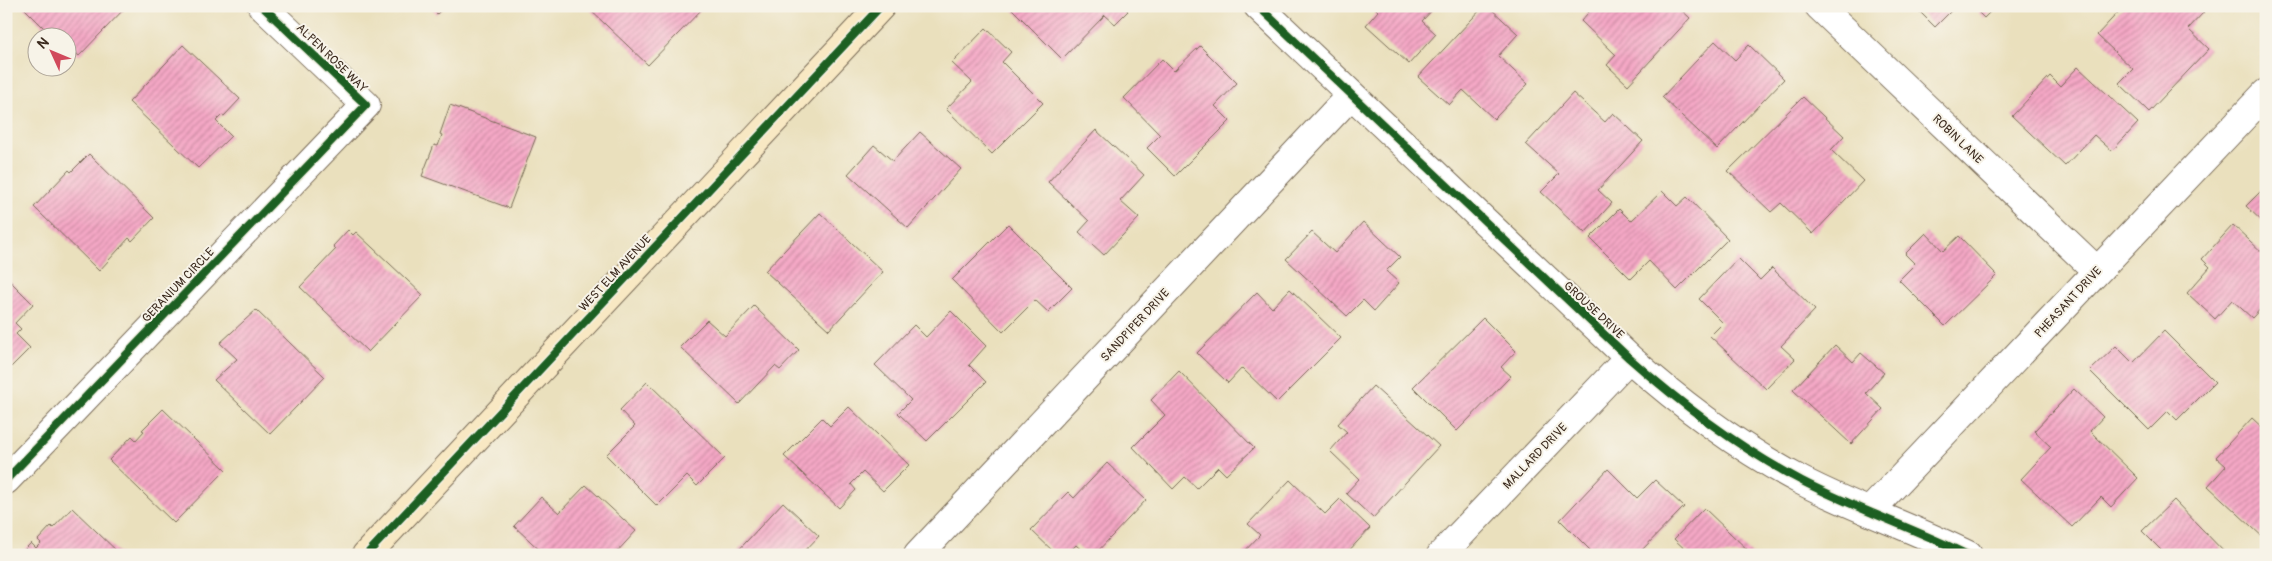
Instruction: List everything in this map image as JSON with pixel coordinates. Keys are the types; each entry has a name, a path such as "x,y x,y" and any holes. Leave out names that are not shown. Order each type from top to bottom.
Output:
{"street":[{"name":"ALPEN ROSE WAY","path":"262,6 366,106"},
{"name":"WEST ELM AVENUE","path":"366,555 881,6"},
{"name":"GROUSE DRIVE","path":"1258,6 1629,358 1674,397 1730,438 1802,481 1936,539 1968,555"},
{"name":"ROBIN LANE","path":"1819,6 2098,271"},
{"name":"PHEASANT DRIVE","path":"1870,512 2266,93"},
{"name":"SANDPIPER DRIVE","path":"918,555 1351,95"},
{"name":"GERANIUM CIRCLE","path":"6,480 366,106"},
{"name":"MALLARD DRIVE","path":"1441,555 1629,358"}],"building":[{"path":"22,6 127,6 79,56 78,28 44,28"},
{"path":"390,6 400,6 395,11"},
{"path":"430,6 445,6 437,14"},
{"path":"586,6 705,6 648,65"},
{"path":"1009,6 1123,6 1128,11 1115,24 1105,15 1062,59"},
{"path":"1373,6 1436,6 1422,21 1436,34 1409,64 1366,25 1378,11"},
{"path":"1484,6 1488,6 1518,34 1498,56 1528,84 1494,119 1463,90 1449,105 1418,77"},
{"path":"1594,6 1677,6 1690,18 1628,85 1607,65 1616,55 1581,21"},
{"path":"1914,6 1956,6 1935,27"},
{"path":"1972,6 1996,6 1984,18"},
{"path":"2124,6 2198,6 2204,12 2188,29 2209,49 2149,112 2119,83 2133,69 2097,35"},
{"path":"986,28 1011,52 1002,62 1043,103 992,154 946,109 972,82 952,63"},
{"path":"1715,41 1735,60 1749,45 1784,79 1717,149 1662,97"},
{"path":"183,45 240,99 224,116 222,115 216,121 231,136 198,168 129,102"},
{"path":"1200,46 1237,83 1215,106 1230,121 1175,176 1147,148 1160,135 1124,98 1162,59 1174,71"},
{"path":"2078,67 2138,123 2112,151 2094,135 2065,166 2012,116 2050,76 2060,86"},
{"path":"1573,93 1605,122 1613,113 1643,141 1598,190 1612,203 1585,233 1541,192 1559,174 1526,144"},
{"path":"1803,97 1844,136 1831,150 1863,181 1813,234 1781,203 1771,212 1728,171"},
{"path":"450,105 536,137 509,208 422,176 434,145 438,146"},
{"path":"1096,130 1144,175 1120,201 1139,218 1104,255 1079,232 1089,221 1048,182"},
{"path":"920,132 961,169 908,228 848,174 874,145 893,161"},
{"path":"89,154 154,218 132,241 129,238 99,271 34,207 69,170 71,172"},
{"path":"2266,186 2266,225 2246,206"},
{"path":"1662,191 1677,206 1687,197 1728,239 1677,290 1649,261 1631,279 1590,238 1619,209 1631,221"},
{"path":"820,213 883,272 829,330 765,271"},
{"path":"1363,222 1400,257 1386,271 1399,283 1374,311 1363,300 1347,316 1286,259 1312,232 1335,253"},
{"path":"1008,224 1072,288 1048,312 1035,300 1003,332 952,280"},
{"path":"2233,225 2266,256 2266,284 2261,289 2266,294 2266,303 2252,318 2232,300 2215,319 2187,293 2210,267 2202,259"},
{"path":"348,230 353,235 356,232 423,295 368,352 300,287 336,249 333,246"},
{"path":"1926,233 1943,251 1959,236 1997,275 1945,326 1899,280 1915,264 1905,254"},
{"path":"1738,258 1760,280 1772,268 1815,310 1781,346 1795,359 1766,389 1710,336 1723,323 1699,299"},
{"path":"6,277 33,304 15,323 21,329 16,334 30,348 6,372"},
{"path":"1290,289 1341,338 1277,402 1242,368 1228,383 1197,353 1257,292 1272,308"},
{"path":"754,306 799,350 780,370 775,366 739,404 680,347 707,320 725,336"},
{"path":"256,310 325,377 270,434 214,380 237,359 220,343"},
{"path":"951,311 986,346 969,365 986,382 927,441 898,413 911,400 875,365 914,325 926,337"},
{"path":"1483,318 1516,351 1501,367 1511,376 1457,431 1413,387"},
{"path":"2164,331 2215,382 2177,420 2168,411 2149,430 2090,371 2116,346 2133,363"},
{"path":"1835,345 1853,362 1861,353 1884,373 1866,393 1883,409 1851,444 1793,390"},
{"path":"1179,371 1254,448 1226,475 1218,467 1197,488 1185,477 1173,489 1133,447 1165,415 1151,400"},
{"path":"647,382 725,458 697,486 687,476 657,506 606,455 635,426 620,410"},
{"path":"1373,386 1439,446 1373,518 1346,493 1359,479 1330,451 1347,432 1338,424"},
{"path":"2074,389 2103,417 2090,431 2138,478 2111,507 2101,497 2072,527 2021,479 2051,447 2034,431"},
{"path":"849,407 909,465 883,491 863,472 851,484 856,490 839,508 784,456 822,418 830,426"},
{"path":"163,409 226,470 174,523 109,460 132,436 136,440 144,431 142,430"},
{"path":"2252,418 2266,431 2266,540 2208,486 2226,466 2216,457"},
{"path":"1107,463 1146,500 1094,555 1087,555 1076,545 1067,555 1057,555 1031,530 1068,492 1074,498"},
{"path":"1608,469 1637,498 1655,480 1684,507 1637,555 1612,555 1606,549 1600,555 1595,555 1560,520"},
{"path":"1290,480 1325,514 1340,499 1370,528 1345,555 1241,555 1260,535 1248,524"},
{"path":"586,485 636,531 614,555 545,555 514,526 541,497 559,513"},
{"path":"2174,500 2227,555 2160,555 2163,552 2142,531"},
{"path":"783,502 819,536 801,555 734,555"},
{"path":"72,508 121,555 19,555 31,543 36,548 41,543 38,540 51,526 53,528"},
{"path":"1704,508 1753,555 1687,555 1689,553 1674,539"},
{"path":"1011,550 1016,555 1006,555"}],"cycle path":[{"path":"6,480 366,105 262,6"},
{"path":"366,555 881,6"},
{"path":"1258,6 1629,358 1690,409 1734,440 1802,481 1843,501 1968,555"}]}
